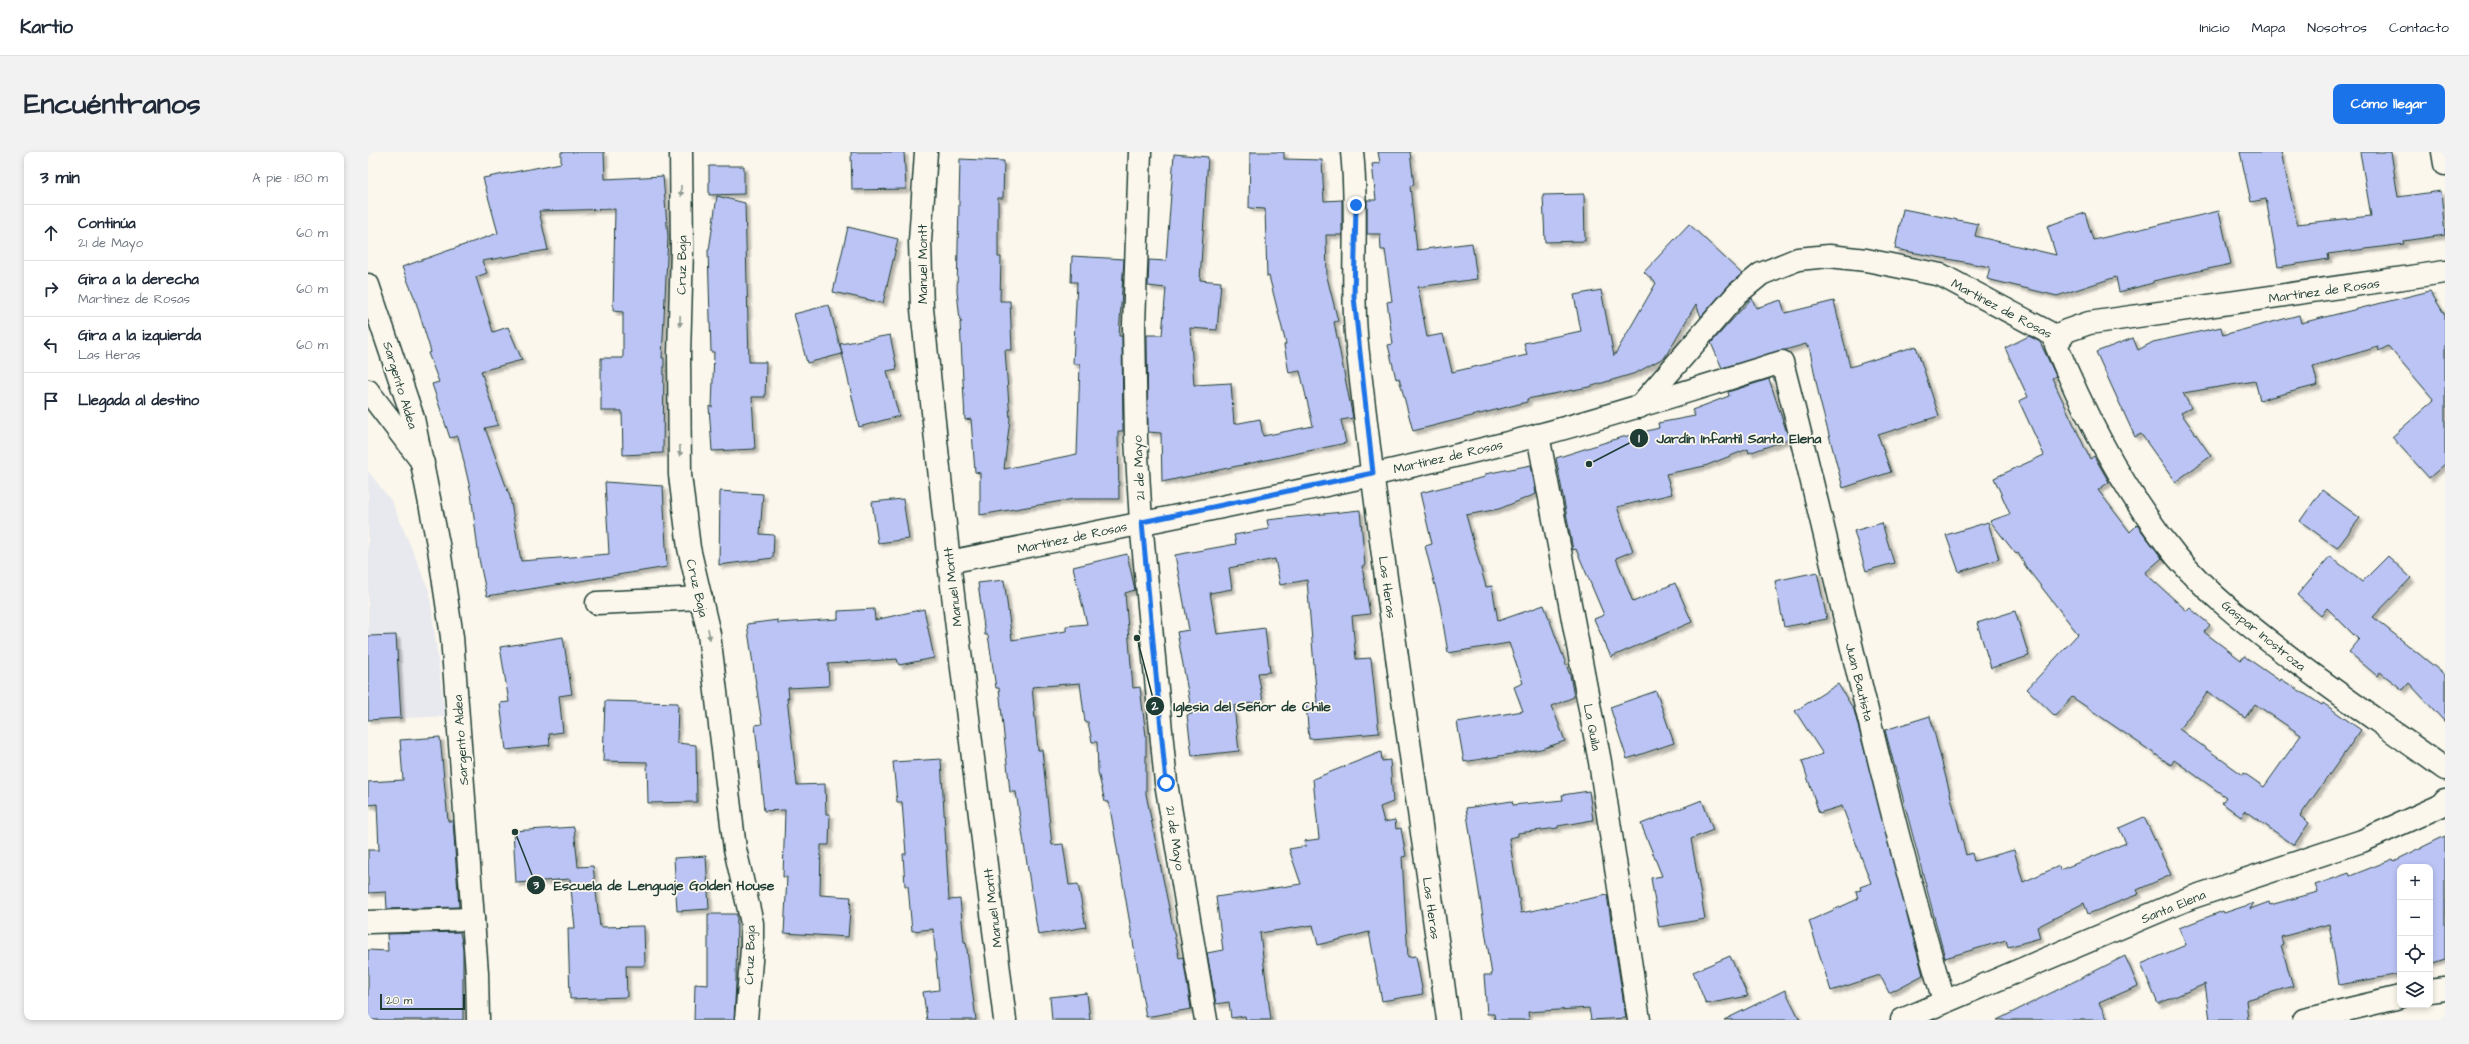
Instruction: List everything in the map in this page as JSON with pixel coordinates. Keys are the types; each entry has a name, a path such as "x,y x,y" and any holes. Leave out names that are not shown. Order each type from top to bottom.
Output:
{"street":[{"name":"Cruz Baja","path":"681,152 682,250 679,354 680,475 689,548 709,634 735,849 752,923 752,949 746,1020"},
{"name":"Manuel Montt","path":"926,152 920,241 922,309 949,562 1005,1020"},
{"name":"21 de Mayo","path":"1140,152 1134,325 1136,438 1142,522 1166,783 1206,1020"},
{"name":"Las Heras","path":"1352,152 1356,205 1354,297 1373,473 1448,1020"},
{"path":"2443,152 2445,164"},
{"name":"Martínez de Rosas","path":"1639,407 1738,293 1761,274 1798,259 1829,256 1858,259 1941,275 2059,338 2066,331 2089,324 2445,272"},
{"name":"Sargento Aldea","path":"368,285 413,418 423,463 452,637 477,972 478,1020"},
{"name":"Gaspar Inostroza","path":"2059,338 2056,345 2100,441 2134,498 2178,557 2238,617 2324,683 2445,769"},
{"name":"Martínez de Rosas","path":"949,562 1373,473 1538,435 1639,407 1782,362"},
{"name":"Juan Bautista","path":"1782,362 1818,502 1864,699 1928,946 1944,1001"},
{"name":"Sargento Aldea","path":"368,391 423,463"},
{"name":"La Quila","path":"1538,435 1600,762 1639,1020"},
{"path":"597,603 701,598"},
{"name":"Santa Elena","path":"1902,1020 2190,898 2362,841 2440,806 2445,800"},
{"path":"368,922 472,919"},
{"path":"2433,991 2445,989"},
{"path":"2304,1020 2397,998"}],"shaded area":[{"path":"368,471 392,502 429,590 445,716 368,720"}],"building":[{"path":"561,152 604,152 605,179 663,176 668,237 662,358 664,358 663,453 623,455 622,411 601,411 601,358 623,358 623,312 613,311 615,209 539,211 548,250 482,261 487,273 476,277 493,332 508,327 522,360 481,371 498,425 485,428 510,497 521,561 609,554 605,482 663,486 667,567 487,596 479,559 471,493 458,436 450,438 432,384 439,382 428,353 431,352 415,299 402,267 498,233 483,178 561,163"},
{"path":"851,152 904,152 906,189 852,190"},
{"path":"1250,152 1284,152 1284,159 1322,160 1324,201 1342,200 1342,235 1326,235 1327,277 1338,321 1334,322 1353,418 1341,420 1346,443 1162,482 1161,433 1148,432 1147,335 1162,335 1166,288 1148,286 1149,260 1166,261 1174,154 1208,157 1200,280 1221,282 1217,330 1190,328 1194,385 1231,383 1234,424 1260,419 1263,436 1313,426 1300,371 1289,373 1284,345 1286,344 1269,276 1267,277 1265,209 1249,208"},
{"path":"1378,152 1410,152 1414,185 1410,186 1417,250 1472,243 1477,279 1418,287 1427,337 1443,334 1452,372 1527,355 1524,343 1581,331 1574,295 1601,290 1614,356 1656,283 1644,272 1689,224 1742,274 1729,285 1701,317 1696,304 1665,357 1636,373 1589,387 1527,399 1527,402 1413,431 1399,378 1396,379 1388,345 1393,344 1387,302 1392,301 1385,250 1381,250 1380,234 1367,234 1367,200 1376,200 1372,164 1380,163"},
{"path":"2240,152 2281,152 2297,224 2371,216 2360,152 2391,152 2398,197 2441,191 2445,235 2403,241 2404,244 2328,254 2329,259 2278,267 2266,199 2251,202"},
{"path":"960,159 1004,161 1003,198 998,198 998,257 1001,257 1000,301 1010,301 1012,350 1005,350 1010,419 1004,469 1077,454 1080,364 1073,364 1077,282 1071,282 1072,256 1124,259 1119,336 1122,336 1123,431 1118,431 1119,499 1074,499 980,515 980,473 975,472 971,419 965,420 960,322 962,322 960,321 957,291"},
{"path":"709,166 744,166 744,194 709,195"},
{"path":"1584,194 1585,241 1545,242 1543,195"},
{"path":"717,196 745,203 749,362 766,362 765,397 752,397 755,449 712,451 709,406 712,407 714,352 711,352 708,250"},
{"path":"1903,209 1978,224 1975,236 2056,255 2047,226 2085,213 2093,240 2219,211 2231,264 2153,281 2153,283 2119,292 2116,277 2057,296 1987,279 1990,267 1895,249"},
{"path":"848,227 898,239 883,303 833,292"},
{"path":"2430,291 2445,315 2445,464 2429,478 2392,437 2434,400 2388,346 2379,351 2378,347 2313,366 2318,385 2260,400 2255,381 2183,393 2191,408 2181,413 2211,456 2175,482 2141,434 2135,437 2096,352 2133,338 2138,350 2153,342 2221,327 2223,335 2299,315 2301,323"},
{"path":"1752,298 1756,308 1781,300 1785,313 1834,301 1850,367 1916,346 1939,416 1878,435 1891,472 1843,488 1820,401 1809,346 1807,347 1806,344 1722,368 1711,343"},
{"path":"829,305 842,354 807,363 794,314"},
{"path":"890,335 897,369 887,371 899,416 859,427 840,344"},
{"path":"2029,336 2040,342 2056,376 2052,378 2090,459 2094,456 2109,482 2098,490 2130,532 2137,525 2162,558 2145,573 2187,611 2190,608 2210,625 2204,632 2241,660 2244,656 2280,681 2281,679 2322,705 2323,703 2361,730 2300,816 2309,823 2294,845 2245,811 2241,817 2222,803 2226,797 2174,760 2171,765 2072,697 2055,716 2027,689 2078,634 2026,567 2018,553 2016,554 1990,521 2010,514 1994,478 2044,455 2019,401 2028,397 2005,348","holes":["2208,692 2245,718 2255,704 2301,735 2264,787 2244,773 2243,775 2179,729"]},
{"path":"1769,379 1789,439 1749,453 1748,449 1705,466 1666,474 1672,494 1617,507 1633,551 1616,558 1633,602 1675,583 1692,622 1611,657 1594,619 1604,615 1576,549 1573,550 1556,458 1619,438 1659,428 1658,423 1695,416 1692,410 1729,396 1728,392"},
{"path":"1531,465 1536,494 1499,509 1466,515 1486,587 1492,586 1498,621 1544,605 1570,675 1574,697 1552,706 1565,741 1541,749 1464,762 1457,722 1523,711 1514,687 1523,683 1509,643 1448,653 1440,605 1425,546 1432,544 1420,493 1485,477 1485,474"},
{"path":"2322,490 2360,518 2337,548 2300,521"},
{"path":"720,491 763,494 760,534 774,535 773,558 719,565"},
{"path":"903,499 909,539 878,543 872,502"},
{"path":"1360,510 1365,566 1362,566 1370,614 1352,616 1356,659 1371,658 1379,733 1309,739 1306,703 1317,702 1307,580 1280,585 1275,559 1229,568 1232,589 1210,593 1217,634 1265,628 1270,672 1258,673 1263,701 1234,706 1239,751 1192,756 1187,715 1192,714 1177,632 1189,630 1175,555 1236,544 1234,535 1269,529 1267,520"},
{"path":"1988,522 1999,559 1959,572 1946,535"},
{"path":"1882,523 1894,563 1866,571 1854,531"},
{"path":"1127,554 1135,590 1125,593 1133,688 1140,687 1146,736 1146,794 1179,958 1183,957 1191,1009 1146,1017 1109,802 1105,802 1098,772 1097,742 1092,742 1088,722 1085,722 1080,683 1032,687 1038,750 1042,750 1052,845 1063,844 1069,885 1078,884 1086,927 1038,935 1016,792 1010,792 999,688 996,688 988,635 985,635 978,583 1004,580 1012,640 1066,631 1066,626 1087,624 1073,567"},
{"path":"2330,556 2362,582 2388,556 2411,578 2373,617 2445,675 2445,722 2409,683 2403,690 2380,672 2377,676 2349,652 2359,640 2327,608 2321,616 2297,595"},
{"path":"1817,572 1827,619 1784,627 1775,581"},
{"path":"874,609 875,620 924,609 934,658 899,665 897,659 828,664 829,686 788,688 789,698 787,698 797,785 825,784 826,814 830,814 829,845 821,845 820,895 851,897 848,937 784,933 787,877 783,877 785,810 764,811 755,725 762,724 747,624 778,620 778,623 838,619 838,611"},
{"path":"2015,611 2029,656 1991,668 1977,623"},
{"path":"396,635 401,718 368,720 368,636"},
{"path":"563,637 572,694 559,696 563,732 549,734 550,745 506,750 500,703 509,702 500,647"},
{"path":"1838,684 1854,710 1923,975 1889,993 1880,975 1831,991 1809,921 1858,899 1856,891 1861,890 1860,887 1871,883 1842,806 1819,813 1802,761 1823,754 1795,711"},
{"path":"1656,691 1674,743 1627,759 1610,707"},
{"path":"605,701 678,703 677,743 696,745 697,802 648,803 647,762 603,761"},
{"path":"1930,716 1966,855 1972,853 1974,861 2014,850 2023,882 2059,866 2060,870 2126,843 2119,828 2144,817 2171,875 2137,890 2139,894 2088,914 2084,903 2037,927 2040,938 2008,947 2006,940 1945,958 1885,730"},
{"path":"440,737 448,821 453,821 459,907 387,909 386,892 368,893 368,850 379,850 377,804 368,805 368,782 403,780 400,740"},
{"path":"1381,752 1382,761 1390,760 1393,802 1380,807 1384,822 1395,820 1396,829 1401,828 1406,856 1402,857 1408,957 1416,956 1423,994 1382,1001 1369,932 1318,945 1313,925 1260,933 1271,1020 1246,1020 1245,1016 1231,1018 1229,1002 1216,1004 1207,953 1223,950 1216,897 1301,884 1289,849 1306,846 1304,841 1319,839 1313,779"},
{"path":"941,759 949,900 960,899 964,942 966,942 976,1020 927,1020 923,992 939,990 933,929 912,931 908,886 905,886 903,854 906,854 902,802 897,802 893,762"},
{"path":"1589,791 1593,820 1558,826 1558,828 1518,833 1518,836 1509,838 1521,913 1607,895 1626,1018 1591,1020 1589,1008 1528,1012 1529,1020 1495,1020 1494,1014 1487,1014 1484,975 1492,975 1466,808 1512,801 1513,805 1563,800 1562,795"},
{"path":"1702,800 1713,830 1691,839 1705,919 1659,927 1651,878 1662,876 1641,824"},
{"path":"574,827 578,867 593,866 600,927 644,926 645,966 626,966 627,997 570,999 568,928 575,928 570,879 516,883 513,831"},
{"path":"2445,836 2445,959 2433,963 2433,864 2397,864 2397,975 2339,985 2329,924 2281,937 2283,944 2281,945 2293,986 2246,1000 2248,1020 2210,1020 2205,984 2158,1004 2141,964 2186,945 2179,928 2223,911 2224,913 2254,903 2250,909 2269,902 2270,905 2318,892 2315,885 2349,873 2350,876 2393,859 2394,861"},
{"path":"706,856 709,909 677,911 674,858"},
{"path":"708,914 737,914 734,1020 694,1020 695,984 708,985"},
{"path":"460,932 463,948 463,1020 368,1020 368,950 388,951 387,934"},
{"path":"1730,956 1748,996 1706,1004 1693,972"},
{"path":"2125,956 2138,986 2099,1003 2108,1020 1997,1020"},
{"path":"1785,990 1800,1020 1724,1020"},
{"path":"1087,993 1090,1020 1052,1020 1050,997"}],"place":[{"name":"Jardín Infantil Santa Elena","path":"1589,464"},
{"name":"Iglesia del Señor de Chile","path":"1137,638"},
{"name":"Escuela de Lenguaje Golden House","path":"515,832"}],"route":[{"path":"1166,783 1142,522 1373,473 1357,342 1354,297 1356,205"}]}
